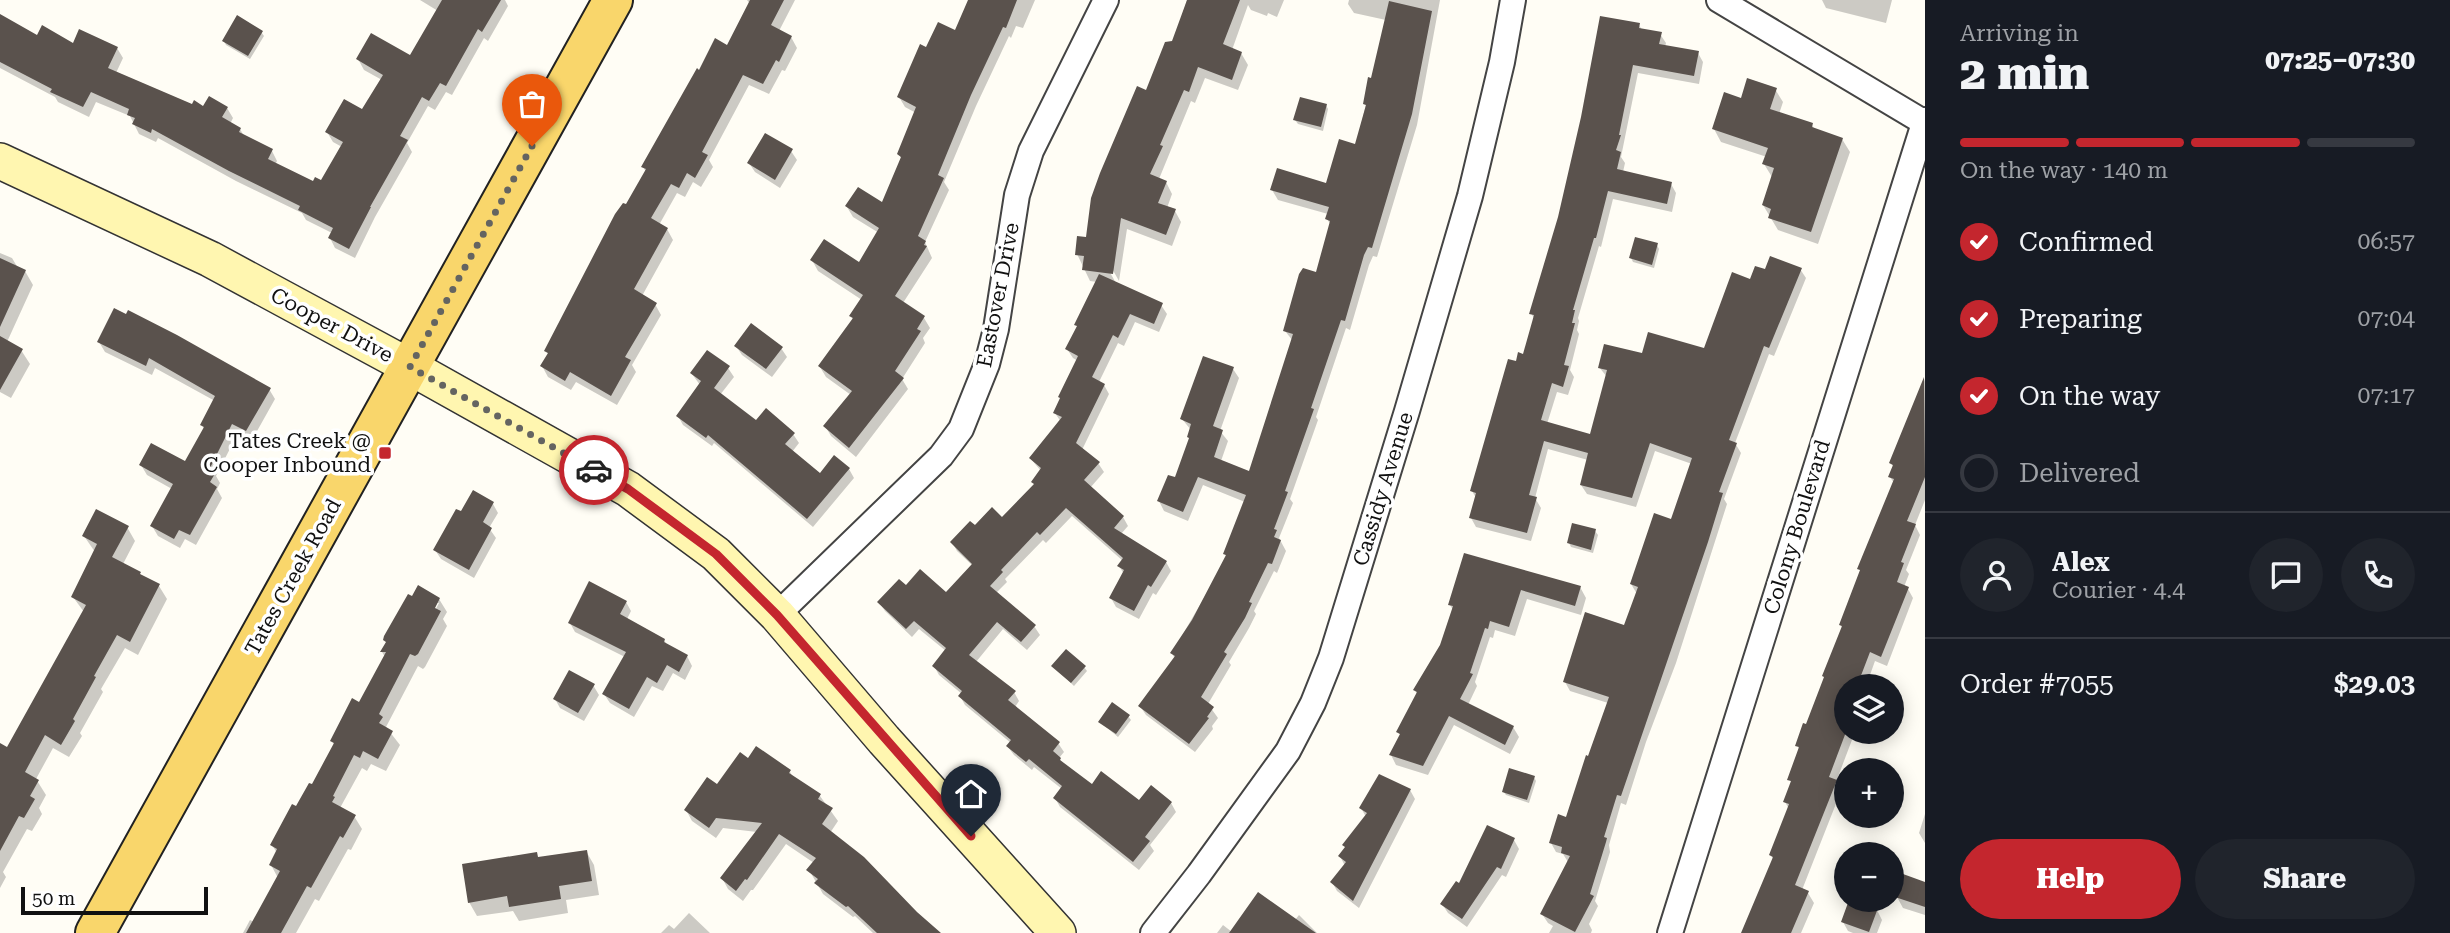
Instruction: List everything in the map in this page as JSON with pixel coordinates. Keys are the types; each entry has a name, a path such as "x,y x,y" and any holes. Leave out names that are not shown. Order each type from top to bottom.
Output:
{"main road":[{"name":"Tates Creek Road","path":"94,933 613,0"}],"street":[{"name":"Eastover Drive","path":"777,615 941,456 961,429 972,408 993,340 1017,195 1031,150 1106,0"},
{"name":"Cassidy Avenue","path":"1153,933 1288,751 1313,703 1331,658 1470,196 1502,62 1513,0"},
{"path":"1720,0 1925,122"},
{"name":"Colony Boulevard","path":"1670,933 1925,122"},
{"name":"Cooper Drive","path":"0,161 162,235 410,367 628,489 716,554 777,615 884,740 1058,933"}],"building":[{"path":"442,0 501,0 482,32 478,29 446,86 440,83 429,101 422,97 400,136 408,140 349,249 328,238 333,228 298,210 300,206 152,129 151,133 132,124 135,118 127,115 129,109 91,92 83,107 50,92 52,89 0,62 0,14 37,35 42,25 73,43 79,29 118,47 108,68 192,104 194,100 203,106 209,96 228,107 222,117 241,128 239,132 273,149 268,159 313,181 315,177 321,180 343,142 325,132 344,99 362,109 383,75 356,59 371,33 410,55"},
{"path":"750,0 784,0 771,25 792,36 779,62 776,60 763,84 743,75 702,152 708,155 695,178 687,173 679,188 671,184 651,218 668,228 634,289 657,303 625,357 631,360 611,396 570,372 565,381 540,366 548,353 544,351 615,214 623,203 626,204 646,169 641,167 697,68 699,70 715,38 727,45"},
{"path":"968,0 1017,0 1006,28 1003,27 971,95 938,175 944,178 918,236 926,241 924,245 927,246 895,296 925,316 917,329 921,331 895,371 904,378 849,448 823,426 852,391 818,366 853,318 849,316 863,295 810,260 824,239 859,262 879,228 845,206 858,187 882,202 901,157 897,154 916,107 897,97 920,44 926,47 938,22 955,30"},
{"path":"1187,0 1240,0 1223,44 1242,52 1232,80 1198,67 1189,92 1184,90 1160,145 1163,146 1150,174 1167,181 1158,203 1176,209 1166,235 1121,218 1113,274 1082,270 1084,256 1075,255 1077,236 1086,237 1091,198 1100,173 1137,86 1146,90 1165,42 1172,41"},
{"path":"1389,1 1432,11 1412,114 1372,248 1368,247 1364,255 1345,321 1341,320 1285,491 1288,492 1274,529 1277,530 1274,537 1281,540 1272,564 1268,563 1249,602 1252,603 1245,618 1224,652 1227,654 1201,697 1214,707 1189,744 1138,706 1175,656 1170,653 1192,620 1226,555 1223,554 1246,495 1198,477 1183,512 1157,501 1168,475 1175,477 1189,438 1187,437 1191,424 1180,419 1203,356 1234,367 1213,426 1223,430 1214,457 1249,471 1293,334 1283,331 1299,274 1303,268 1316,272 1330,221 1325,219 1329,207 1270,190 1277,168 1326,183 1339,139 1355,144 1366,105 1363,104 1368,77 1371,78"},
{"path":"237,15 263,31 248,56 222,41"},
{"path":"1600,16 1640,23 1639,28 1662,32 1659,44 1699,51 1694,76 1633,65 1616,150 1621,152 1617,169 1672,182 1667,204 1608,191 1573,310 1572,323 1575,323 1564,365 1569,366 1563,387 1552,383 1541,420 1590,434 1607,370 1598,368 1604,344 1642,353 1648,332 1704,348 1732,272 1750,279 1755,266 1765,269 1770,256 1802,268 1769,348 1764,346 1729,440 1737,443 1719,492 1723,493 1708,542 1621,796 1617,795 1590,894 1594,896 1575,932 1540,914 1570,856 1561,853 1562,847 1549,843 1558,814 1566,817 1609,697 1563,682 1585,612 1624,625 1638,587 1630,584 1654,513 1671,519 1692,458 1650,443 1632,498 1580,485 1588,453 1544,441 1529,495 1537,497 1527,533 1469,518 1476,493 1470,491 1508,359 1516,361 1518,352 1523,354 1534,315 1529,314 1558,217"},
{"path":"1747,78 1777,88 1770,109 1813,123 1812,127 1843,138 1811,232 1768,218 1771,209 1762,205 1774,168 1762,164 1768,148 1712,129 1724,92 1741,98"},
{"path":"1300,97 1327,104 1321,127 1293,120"},
{"path":"765,133 793,149 775,180 747,163"},
{"path":"1635,237 1658,243 1652,265 1629,258"},
{"path":"0,258 26,270 0,327"},
{"path":"1099,274 1163,303 1154,324 1130,314 1118,338 1113,335 1092,377 1105,384 1076,443 1100,462 1084,480 1124,516 1114,528 1167,561 1151,587 1148,585 1134,611 1109,598 1124,570 1117,566 1123,558 1066,508 1040,535 1037,532 1001,570 1003,572 990,586 1036,625 1021,642 997,622 969,655 1016,691 1008,700 1060,742 1053,751 1060,760 1092,784 1101,771 1139,800 1151,785 1172,802 1145,837 1150,841 1133,862 1053,798 1062,786 1029,759 1026,762 1006,746 1011,740 958,696 962,691 932,666 946,648 914,621 906,629 877,602 899,579 906,585 920,569 946,592 972,564 950,542 970,521 975,525 992,507 1002,517 1034,484 1031,482 1041,468 1029,458 1062,417 1053,413 1078,356 1065,349"},
{"path":"114,308 126,314 128,310 271,388 246,431 232,424 210,468 216,472 210,482 217,487 190,535 179,530 174,539 150,526 173,484 139,465 151,443 185,461 204,427 200,425 215,396 149,358 146,366 97,342"},
{"path":"751,323 783,347 766,369 734,346"},
{"path":"0,336 23,349 0,390"},
{"path":"707,350 730,366 714,388 756,420 766,408 795,433 785,444 820,473 834,455 850,468 807,519 708,435 706,438 676,416 701,381 690,373"},
{"path":"1924,377 1925,477 1907,521 1916,524 1901,562 1904,563 1897,582 1909,587 1881,657 1870,652 1862,674 1834,674 1834,744 1841,744 1829,777 1834,779 1834,788 1795,885 1809,891 1791,933 1741,933 1773,857 1769,855 1789,804 1783,802 1791,781 1787,780 1799,747 1795,746 1803,723 1806,724 1842,626 1839,625 1860,570 1857,569 1894,479 1888,477 1893,465 1889,463"},
{"path":"473,490 494,502 483,522 492,528 469,570 433,550 456,509 461,511"},
{"path":"96,509 129,526 112,557 160,584 130,642 117,635 61,745 45,735 25,772 39,780 30,796 35,799 24,818 19,816 0,851 0,743 7,747 86,605 71,597 97,544 82,536"},
{"path":"1572,523 1596,529 1591,550 1567,543"},
{"path":"1464,553 1581,586 1575,606 1521,590 1509,627 1490,621 1488,629 1485,628 1470,673 1473,674 1460,699 1514,726 1505,745 1449,716 1423,766 1389,755 1400,734 1396,732 1417,692 1413,690 1440,645 1453,606 1448,605"},
{"path":"589,581 627,601 620,614 688,655 679,672 667,665 657,683 647,677 629,709 602,694 626,652 568,623"},
{"path":"418,585 440,598 435,608 441,611 418,654 410,654 379,714 383,717 379,723 393,731 378,759 363,751 360,758 354,755 333,796 335,797 332,802 356,815 343,838 340,836 311,888 307,886 281,933 246,933 280,871 269,865 277,849 270,845 292,804 296,806 309,783 312,784 334,743 330,741 352,698 359,702 386,652 380,652 386,642 383,640 384,636 408,594 412,596"},
{"path":"1066,649 1086,666 1071,683 1051,666"},
{"path":"569,670 595,684 578,713 553,699"},
{"path":"1112,702 1130,715 1116,734 1098,722"},
{"path":"756,746 791,770 789,773 821,794 818,799 833,808 822,824 864,857 941,933 877,933 848,906 814,883 818,879 806,870 816,858 779,834 747,880 745,879 736,891 720,878 762,823 716,818 709,828 684,810 707,777 717,784 740,752 748,758"},
{"path":"1509,768 1535,776 1527,800 1502,792"},
{"path":"1379,774 1411,789 1353,901 1330,882 1346,862 1338,856 1345,847 1342,845 1367,813 1359,808"},
{"path":"1487,825 1515,838 1501,869 1497,867 1462,919 1440,904 1456,881 1459,883"},
{"path":"587,850 592,881 559,886 561,899 509,907 507,896 468,903 462,864 537,852 538,857"},
{"path":"1904,874 1925,882 1925,907 1904,900"},
{"path":"1258,892 1316,933 1229,933"},
{"path":"1845,912 1876,912 1869,932 1841,922"}],"way so far":[{"path":"532,146 410,367 594,470"}],"place":[{"name":"Tates Creek @ Cooper Inbound","path":"385,453"}],"route":[{"path":"594,470 628,489 716,554 777,615 971,836"}]}
